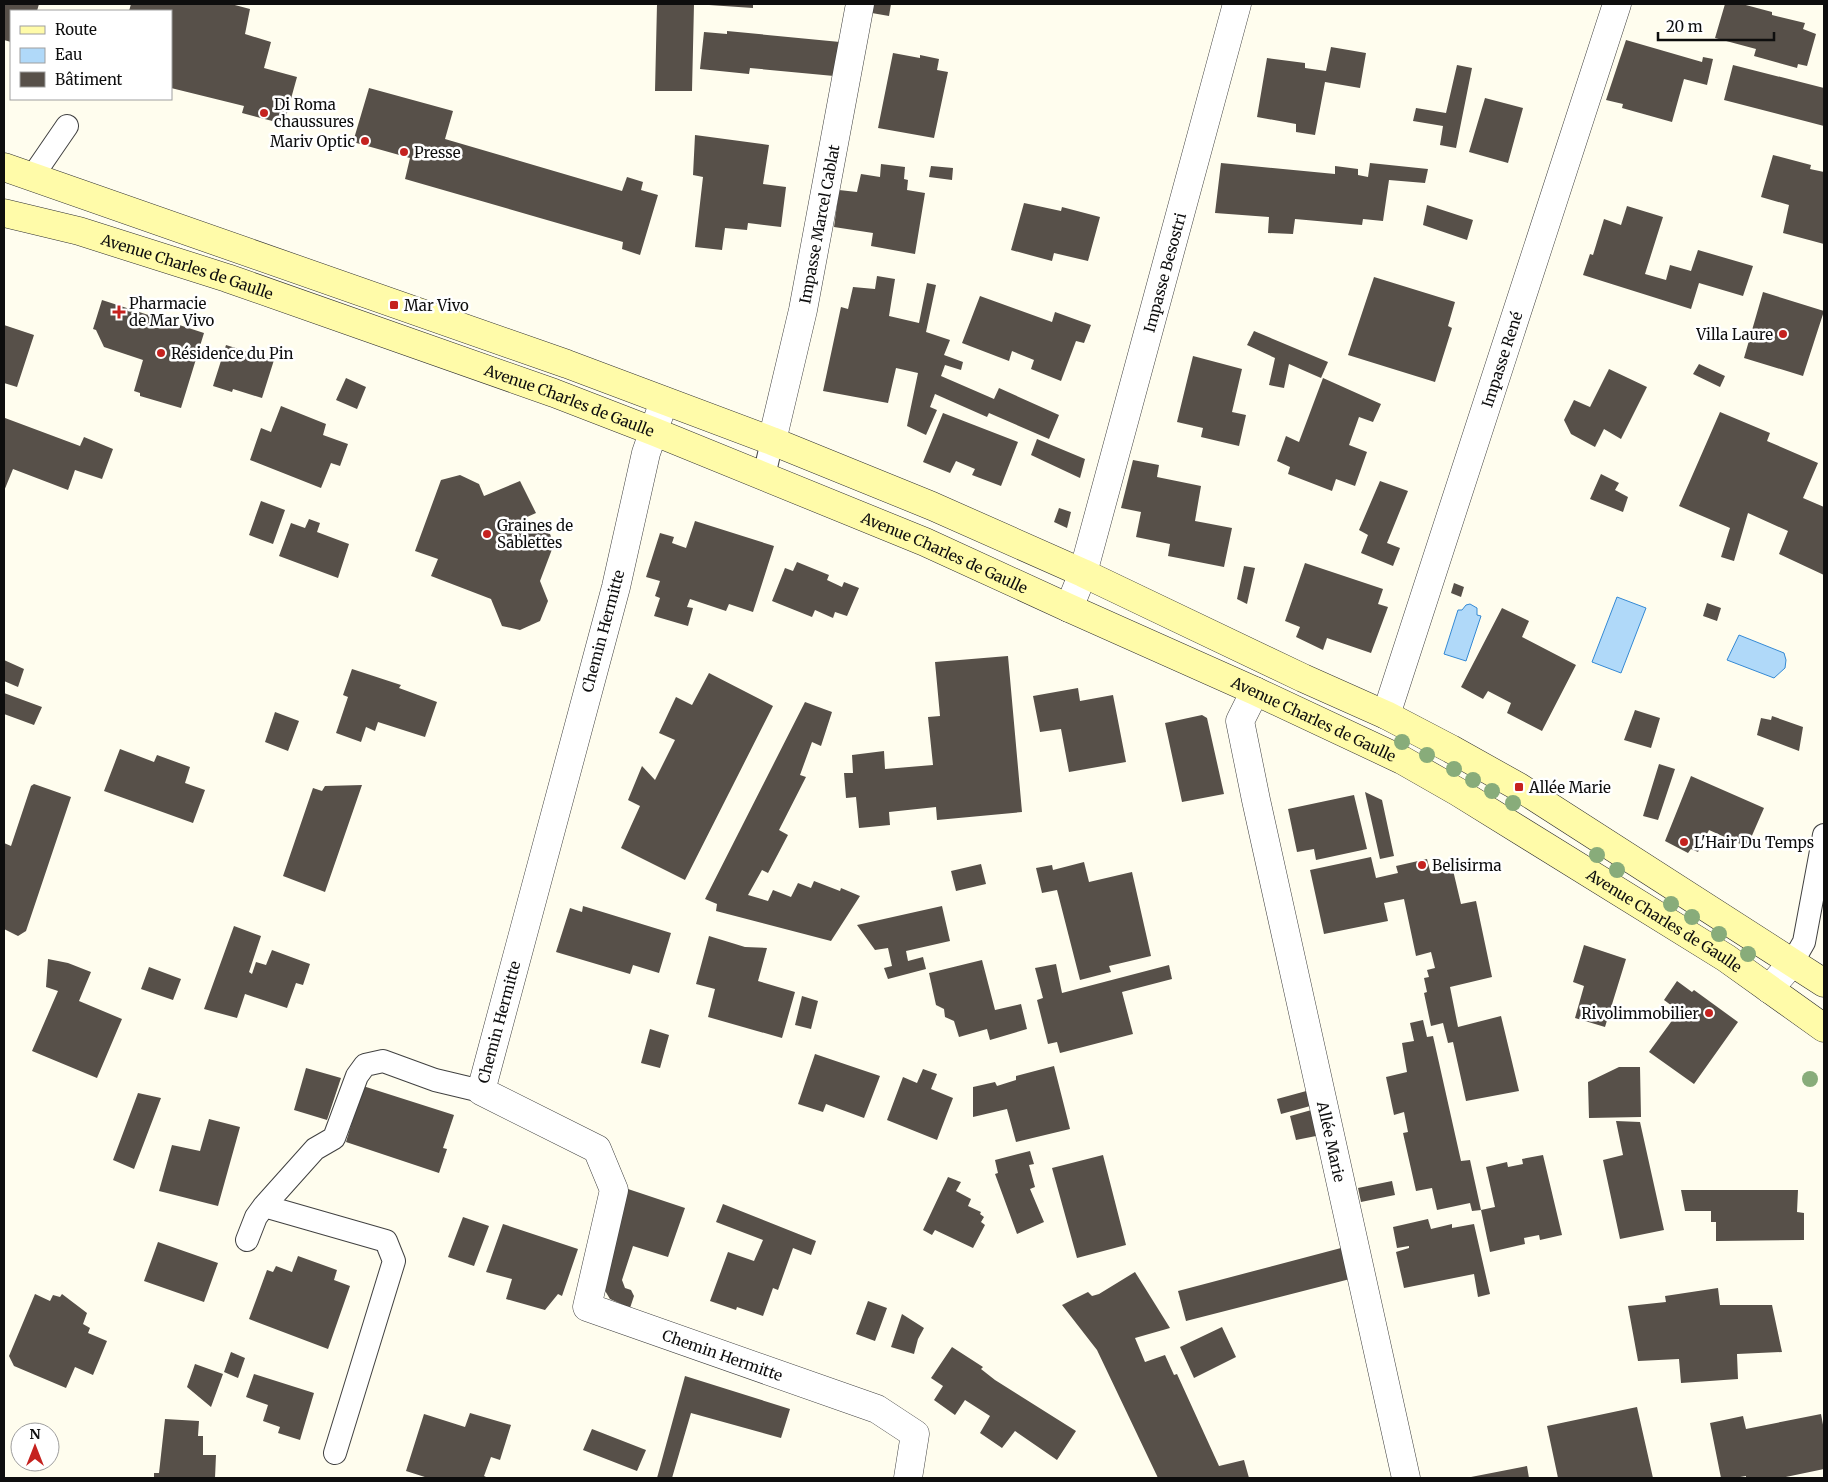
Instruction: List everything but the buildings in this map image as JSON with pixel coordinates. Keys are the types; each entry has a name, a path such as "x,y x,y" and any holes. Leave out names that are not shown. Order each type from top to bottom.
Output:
{"main road":[{"name":"Avenue Charles de Gaulle","path":"4,167 567,364 772,441 932,506 1083,573 1303,678 1386,715 1451,749 1519,787 1824,984"},
{"name":"Avenue Charles de Gaulle","path":"4,214 79,231 227,278 554,393 925,542 1255,691 1402,760 1458,792 1726,958 1824,1028"}],"street":[{"name":"Impasse Marcel Cablat","path":"772,441 803,310 860,4"},
{"name":"Impasse Besostri","path":"1069,608 1083,573 1237,4"},
{"name":"Impasse René","path":"1386,715 1617,4"},
{"path":"227,278 237,249"},
{"path":"554,393 567,364"},
{"name":"Chemin Hermitte","path":"664,401 646,453 616,587 481,1091 597,1149 614,1190 587,1306 877,1409 915,1434 908,1478"},
{"name":"Allée Marie","path":"1255,691 1240,721 1406,1478"},
{"path":"1769,988 1792,963"}],"lane":[{"path":"32,177 67,126"},
{"path":"764,476 772,441"},
{"path":"1792,963 1804,942 1824,835"},
{"path":"247,1240 256,1217 264,1206 315,1150 334,1138 356,1076 365,1065 383,1061 435,1080 481,1091"},
{"path":"264,1206 386,1241 394,1261 335,1453"}],"water":[{"path":"1617,597 1646,608 1621,673 1592,662"},
{"path":"1470,604 1477,608 1477,615 1481,616 1466,661 1444,654 1458,610 1462,610 1466,605"},
{"path":"1739,635 1784,653 1786,660 1785,668 1774,678 1727,660"}],"place":[{"name":"Di Roma chaussures","path":"264,113"},
{"name":"Mariv Optic","path":"365,141"},
{"name":"Presse","path":"404,152"},
{"name":"Mar Vivo","path":"394,305"},
{"name":"Pharmacie de Mar Vivo","path":"119,312"},
{"name":"Villa Laure","path":"1783,334"},
{"name":"Résidence du Pin","path":"161,353"},
{"name":"Graines de Sablettes","path":"487,534"},
{"name":"Allée Marie","path":"1519,787"},
{"name":"L'Hair Du Temps","path":"1684,842"},
{"name":"Belisirma","path":"1422,865"},
{"name":"Rivolimmobilier","path":"1709,1013"}]}
